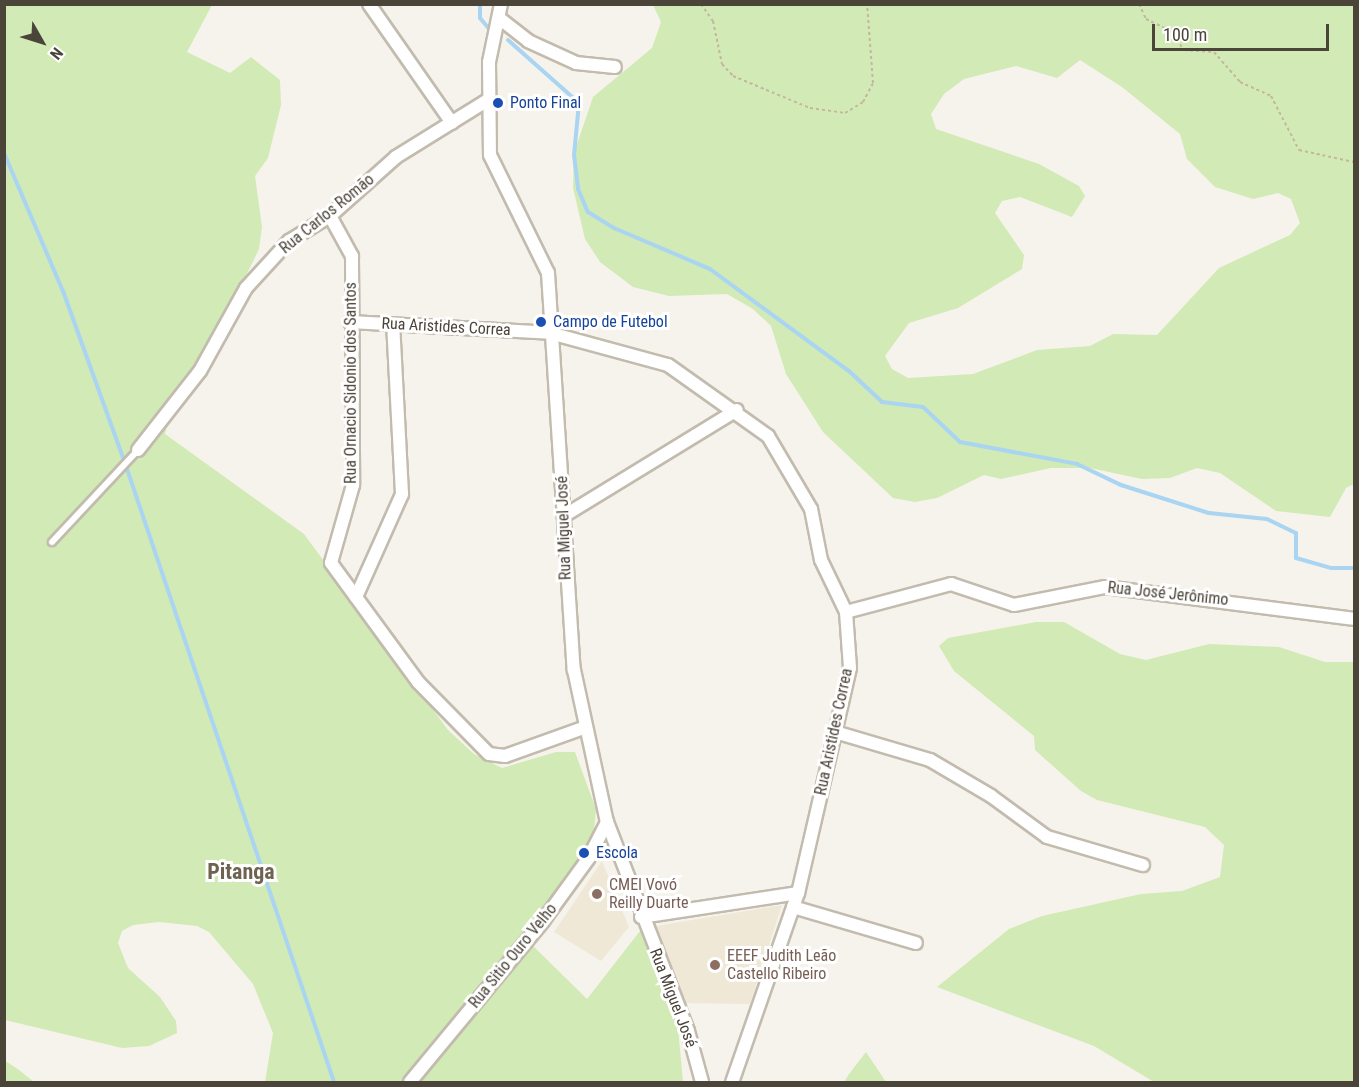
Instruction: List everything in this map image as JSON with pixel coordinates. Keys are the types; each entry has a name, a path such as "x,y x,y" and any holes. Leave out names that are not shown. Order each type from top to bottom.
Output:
{"street":[{"path":"369,4 452,123"},
{"name":"Rua Miguel José","path":"501,4 488,100 490,155 548,273 550,333 567,514 562,550 574,670 607,822 641,917 688,1031 702,1083"},
{"path":"499,18 528,42 576,63 615,68"},
{"name":"Rua Carlos Romão","path":"138,450 200,371 246,288 289,241 330,216 396,157 488,100"},
{"name":"Rua Ornacio Sidonio dos Santos","path":"330,216 352,256 350,322 353,485 331,563 418,682 489,754 506,756 586,727"},
{"name":"Rua Aristides Correa","path":"350,322 550,333 668,365 737,410 768,436 811,509 821,560 846,612 850,668 798,893 732,1083"},
{"path":"356,597 402,494 393,324"},
{"path":"567,514 737,410"},
{"name":"Rua José Jerônimo","path":"846,612 951,584 1014,605 1105,587 1354,619"},
{"path":"835,732 930,760 991,796 1047,837 1143,865"},
{"name":"Rua Sitio Ouro Velho","path":"410,1083 543,921 588,859 607,822"},
{"path":"641,917 798,893"},
{"path":"793,907 916,943"}],"lane":[{"path":"52,542 138,450"}],"path":[{"path":"701,4 713,21 720,58 729,73 810,108 845,112 864,102 873,83 867,4"},
{"path":"1139,4 1146,19 1169,30 1184,50 1214,52 1240,82 1271,96 1299,150 1354,162"}],"shaded area":[{"name":"CMEI Vovó Reilly Duarte","path":"602,861 629,927 601,961 554,932"},
{"name":"EEEF Judith Leão Castello Ribeiro","path":"782,905 750,1004 683,1003 650,927"}],"green space":[{"path":"4,5 212,5 187,52 230,73 251,57 280,80 281,105 268,158 255,176 262,227 259,249 216,337 174,399 165,434 304,534 448,730 474,754 502,768 556,752 575,752 596,809 594,831 564,885 524,937 587,999 647,922 677,1017 683,1082 265,1082 273,1033 253,984 209,932 197,926 159,922 133,925 122,931 118,943 128,968 160,997 176,1021 177,1033 149,1046 122,1048 5,1020"},
{"path":"653,5 1354,5 1354,484 1346,488 1330,517 1276,511 1220,473 1197,468 1170,478 1142,479 1090,468 1051,468 1001,479 984,475 937,498 915,502 893,498 823,432 786,374 771,326 753,309 727,294 669,296 633,287 600,262 585,239 573,188 574,153 593,97 652,48 661,22","holes":["1080,60 1122,87 1180,134 1187,159 1215,187 1253,199 1278,193 1291,199 1300,223 1290,235 1219,268 1157,335 1113,334 1090,346 1037,350 973,374 908,378 892,369 885,356 909,323 958,308 1022,269 1024,255 995,213 1002,201 1020,197 1072,217 1085,196 1079,186 1039,164 936,129 931,114 944,94 964,79 1016,66 1057,78"]},
{"path":"1036,622 1064,622 1120,654 1146,660 1209,644 1279,647 1325,662 1354,662 1354,1082 1154,1082 1094,1046 937,987 1009,929 1042,916 1141,894 1182,891 1220,877 1224,845 1205,827 1097,800 1081,791 1035,750 1034,736 954,671 939,646 948,638"},
{"path":"866,1052 886,1082 844,1082 849,1074"},
{"path":"4,1060 19,1070 34,1082 5,1082"}],"waterway":[{"path":"480,4 480,18 490,30"},
{"path":"508,40 579,103 574,155 578,189 588,212 614,228 710,269 849,371 882,402 923,407 960,442 1077,464 1121,485 1209,513 1267,519 1296,533 1296,558 1331,568 1354,568"},
{"path":"4,153 63,291 126,466 334,1082"}],"place":[{"name":"Ponto Final","path":"498,103"},
{"name":"Campo de Futebol","path":"541,322"},
{"name":"Escola","path":"584,853"},
{"name":"CMEI Vovó Reilly Duarte","path":"597,894"},
{"name":"EEEF Judith Leão Castello Ribeiro","path":"715,965"}],"district":[{"name":"Pitanga","path":"241,872"}]}
